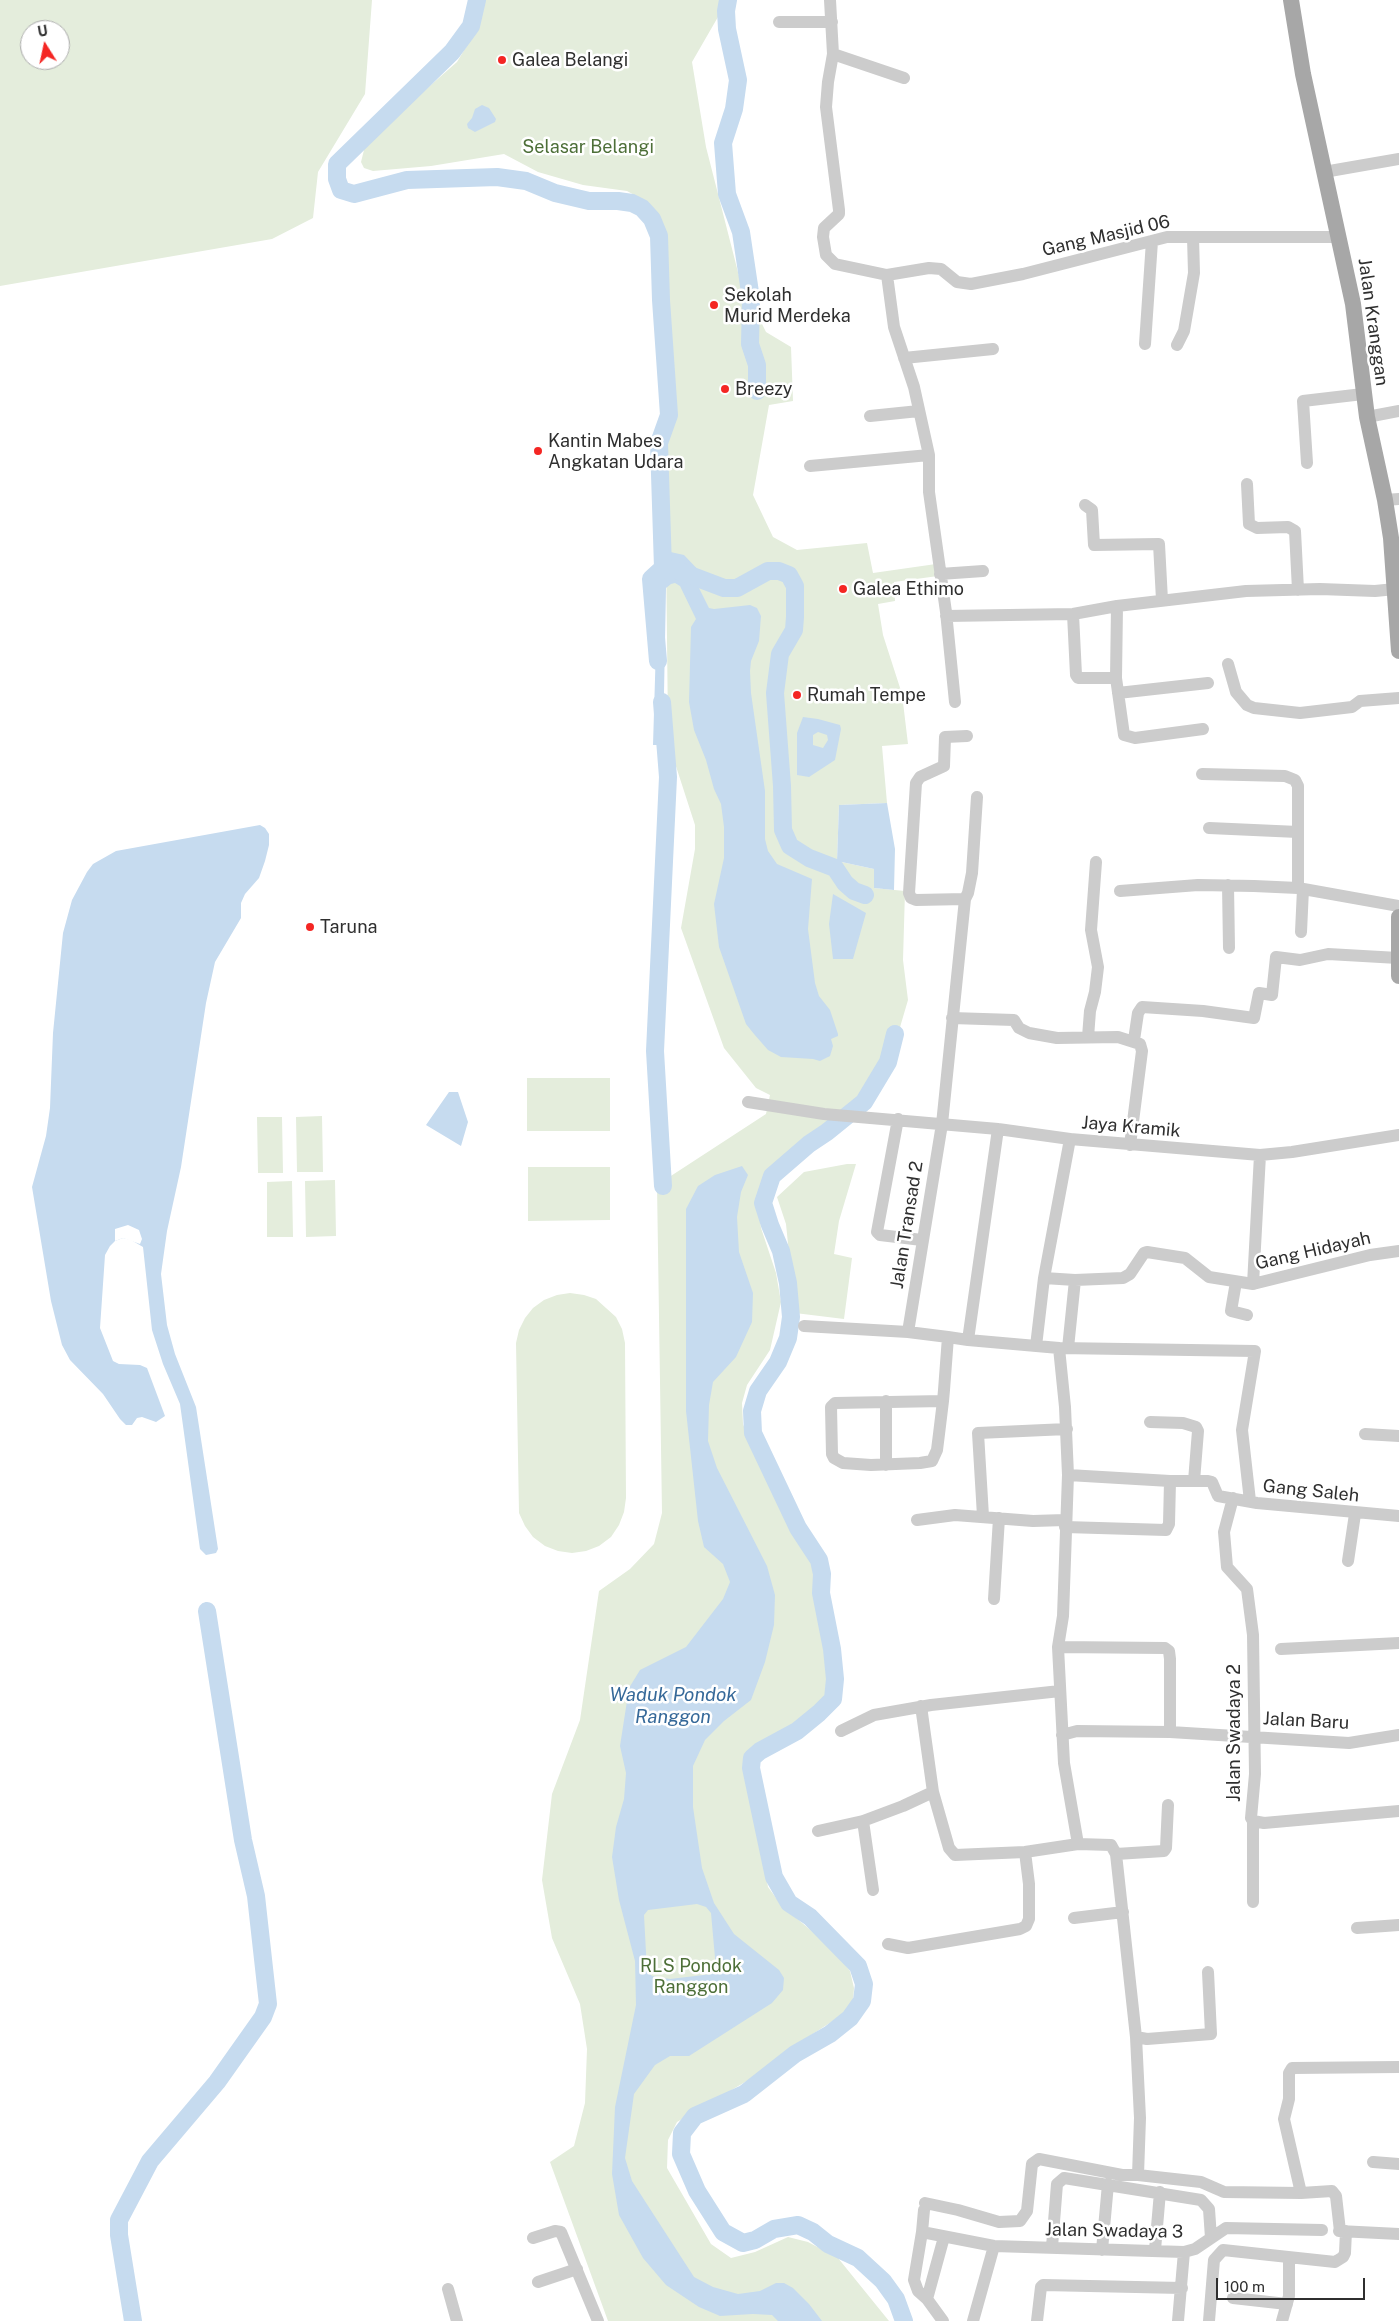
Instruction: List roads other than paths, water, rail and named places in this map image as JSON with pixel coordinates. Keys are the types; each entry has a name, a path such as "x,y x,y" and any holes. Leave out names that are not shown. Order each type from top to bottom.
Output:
{"main road":[{"name":"Jalan Kranggan","path":"1291,0 1303,74 1340,237 1355,317 1367,417 1392,500 1391,538 1399,651"},
{"path":"1399,917 1399,976"}],"street":[{"path":"830,0 833,54 826,107 839,210 822,232 826,255 835,264 888,275 894,327 914,387 929,455 929,492 946,616 955,702"},
{"path":"779,22 832,22"},
{"path":"833,54 904,78"},
{"path":"1324,172 1399,159"},
{"name":"Gang Masjid 06","path":"888,275 929,268 942,269 956,282 971,284 1023,274 1175,236 1340,237"},
{"path":"1177,345 1184,331 1194,273 1193,237"},
{"path":"1145,344 1152,241"},
{"path":"904,358 993,349"},
{"path":"1307,463 1303,401 1363,394"},
{"path":"870,416 919,411"},
{"path":"1367,417 1399,411"},
{"path":"810,466 929,455"},
{"path":"1247,484 1249,524 1257,528 1288,527 1295,531 1298,590"},
{"path":"1085,506 1092,510 1094,545 1159,544 1162,600"},
{"path":"940,574 983,571"},
{"path":"946,616 1073,614 1162,600 1246,591 1375,591 1395,589"},
{"path":"1117,606 1116,678 1123,732 1127,738 1203,729"},
{"path":"1073,614 1076,675 1078,678 1116,678"},
{"path":"1228,664 1236,692 1247,705 1254,708 1300,714 1352,707 1360,701 1399,698"},
{"path":"1118,693 1208,683"},
{"path":"965,899 916,900 909,893 916,783 920,777 944,766 945,737 967,736"},
{"path":"1202,774 1292,777 1298,786 1301,932"},
{"name":"Jalan Transad 2","path":"908,1332 942,1124 965,899 972,874 977,796"},
{"path":"1209,828 1298,832"},
{"path":"1088,1038 1090,1010 1095,992 1098,966 1091,930 1096,862"},
{"path":"1228,885 1230,948"},
{"path":"1120,891 1228,885 1300,889 1399,906"},
{"path":"1134,1040 1138,1012 1142,1008 1204,1012 1254,1018 1259,993 1272,994 1276,957 1300,960 1328,954 1398,958"},
{"path":"952,1018 1014,1020 1019,1028 1028,1033 1057,1038 1118,1037 1134,1040 1140,1044 1142,1051 1130,1145"},
{"name":"Jaya Kramik","path":"748,1102 837,1115 998,1129 1130,1145 1260,1155 1292,1152 1399,1135"},
{"path":"898,1119 877,1232 880,1235 922,1240"},
{"path":"968,1340 998,1129"},
{"path":"1036,1346 1044,1278 1070,1139"},
{"path":"1253,1284 1260,1155"},
{"name":"Gang Hidayah","path":"1044,1278 1075,1280 1123,1278 1130,1274 1144,1253 1147,1252 1185,1258 1209,1277 1253,1284 1370,1255 1399,1251"},
{"path":"1075,1280 1064,1348 1068,1474 1063,1616 1058,1647 1064,1763 1078,1844"},
{"path":"1236,1282 1231,1311 1247,1315"},
{"path":"804,1326 908,1332 968,1340 1064,1348"},
{"path":"943,1401 835,1403 831,1407 832,1454 834,1458 843,1463 886,1465 928,1462 936,1458 943,1401 948,1337"},
{"name":"Gang Saleh","path":"1064,1348 1255,1351 1242,1430 1250,1501 1355,1514 1399,1516"},
{"path":"886,1401 886,1465"},
{"path":"1150,1422 1183,1423 1196,1427 1198,1431 1194,1481"},
{"path":"983,1516 978,1433 1067,1429"},
{"path":"1365,1434 1399,1436"},
{"path":"1068,1474 1212,1482 1218,1496 1250,1501"},
{"path":"917,1520 955,1515 983,1516 1065,1524 1166,1530 1169,1524 1170,1481"},
{"name":"Jalan Swadaya 2","path":"1233,1498 1224,1532 1227,1567 1247,1589 1253,1635 1255,1774 1251,1818 1254,1821 1264,1823 1399,1811"},
{"path":"1348,1561 1355,1514"},
{"path":"994,1599 999,1518"},
{"path":"1281,1649 1399,1643"},
{"path":"1058,1647 1165,1648 1169,1651 1170,1732"},
{"path":"841,1731 874,1714 921,1706 1060,1691"},
{"path":"921,1706 933,1792 952,1854 963,1856 1025,1852 1078,1844 1111,1844 1116,1854 1136,2037 1140,2118 1138,2175"},
{"name":"Jalan Baru","path":"1062,1735 1077,1731 1170,1732 1349,1743 1399,1735"},
{"path":"818,1831 863,1820 903,1806 933,1792"},
{"path":"1116,1854 1164,1851 1166,1848 1168,1806"},
{"path":"863,1820 873,1890"},
{"path":"1253,1902 1251,1864 1254,1821"},
{"path":"888,1944 908,1948 1020,1929 1026,1926 1029,1919 1029,1884 1025,1852"},
{"path":"1074,1918 1123,1912"},
{"path":"1357,1928 1399,1925"},
{"path":"1136,2037 1147,2039 1211,2034 1208,1972"},
{"path":"1301,2193 1284,2119 1289,2099 1289,2073 1292,2068 1399,2068"},
{"path":"943,2321 927,2299 914,2286 925,2207 958,2210 999,2222 1020,2221 1024,2217 1032,2164 1039,2159 1122,2175 1201,2182 1224,2192 1335,2192 1335,2230 1345,2253 1343,2257 1335,2262 1289,2258 1232,2249 1223,2250 1214,2260 1208,2321"},
{"path":"1373,2162 1399,2164"},
{"path":"1052,2247 1057,2184 1060,2180 1070,2178 1160,2192 1204,2202 1209,2209 1211,2238"},
{"path":"1102,2250 1108,2184"},
{"path":"1155,2250 1160,2192"},
{"name":"Jalan Swadaya 3","path":"922,2232 944,2238 994,2246 1184,2252 1195,2250 1226,2228 1335,2230 1399,2234"},
{"path":"533,2238 554,2231 561,2232 598,2321"},
{"path":"927,2299 944,2238"},
{"path":"974,2321 994,2246"},
{"path":"1178,2321 1184,2252"},
{"path":"1282,2321 1287,2304 1289,2258"},
{"path":"538,2282 577,2269"},
{"path":"1037,2321 1041,2287 1044,2285 1182,2288"},
{"path":"448,2288 457,2321"},
{"path":"1233,2298 1287,2304"}],"water":[{"path":"482,105 489,108 496,119 495,122 475,132 468,128 467,124 472,118 475,109"},
{"path":"655,519 661,519 662,541 666,551 684,555 703,575 697,584 709,608 750,605 757,608 761,616 759,641 751,661 750,671 751,693 765,791 765,839 768,851 777,864 812,879 808,929 815,983 819,996 830,1010 838,1034 838,1036 831,1039 833,1046 830,1056 820,1061 781,1057 768,1050 746,1024 719,947 714,904 724,858 724,827 721,804 694,730 689,702 691,627 696,619 680,586 675,583 666,588 663,745 653,745 658,580"},
{"path":"803,717 840,725 841,729 835,760 809,777 797,775 797,733","holes":["818,732 827,735 828,740 823,748 813,745 813,735"]},
{"path":"887,803 895,849 894,890 874,888 874,869 837,861 839,805"},
{"path":"260,825 269,834 269,845 265,861 259,878 245,894 241,903 241,918 215,962 206,1003 181,1167 167,1231 161,1274 167,1325 175,1354 196,1407 218,1549 216,1553 206,1555 200,1549 180,1404 163,1364 152,1330 143,1247 123,1238 115,1241 105,1255 100,1328 113,1361 119,1364 140,1365 147,1368 165,1416 156,1422 142,1417 137,1418 132,1425 126,1425 103,1394 70,1360 62,1345 51,1301 32,1187 46,1136 50,1108 53,1033 63,933 72,900 87,872 93,864 116,851"},
{"path":"833,894 866,913 853,959 833,959 829,924"},
{"path":"449,1092 458,1092 468,1122 461,1146 426,1125"},
{"name":"Waduk Pondok Ranggon","path":"742,1166 748,1175 741,1192 737,1217 739,1252 753,1293 752,1322 736,1357 713,1382 709,1405 708,1441 717,1468 767,1566 775,1595 774,1625 765,1662 751,1700 724,1721 705,1740 693,1766 693,1807 702,1868 714,1903 734,1934 779,1970 784,1978 783,1990 772,2003 689,2056 670,2056 655,2065 634,2094 625,2158 632,2181 694,2277 713,2287 738,2294 760,2291 776,2283 784,2283 793,2288 809,2304 822,2321 778,2321 772,2315 753,2314 720,2316 699,2307 666,2285 643,2258 619,2215 612,2174 615,2107 636,2005 635,1961 619,1900 612,1857 616,1827 624,1799 626,1773 620,1746 629,1688 640,1670 686,1647 723,1599 730,1582 723,1564 704,1547 698,1521 686,1411 686,1209 698,1186 715,1175","holes":["697,1904 706,1907 711,1913 716,1969 712,1974 670,1979 652,1976 647,1971 644,1915 648,1910"]}],"waterway":[{"path":"477,0 471,26 452,52 337,164 337,179 341,190 354,194 407,180 497,177 526,181 555,193 589,201 632,203 642,208 652,219 659,236 661,300 669,415 659,443 663,568 651,579 658,661"},
{"path":"728,0 726,11 727,29 738,80 734,109 723,143 727,194 741,232 751,299 750,344 757,365 757,391"},
{"path":"679,571 724,588 737,588 768,571 779,571 789,575 795,586 794,630 780,654 775,693 782,786 783,830 790,846 809,858 835,868 845,883 854,891 865,895"},
{"path":"662,702 668,777 655,1051 663,1186"},
{"path":"895,1034 888,1062 864,1102 809,1144 772,1176 763,1203 781,1251 788,1283 791,1317 788,1338 778,1362 758,1391 752,1411 753,1433 798,1528 819,1560 822,1574 821,1593 832,1649 835,1679 833,1699 797,1731 760,1751 752,1758 751,1768 774,1877 789,1903 810,1917 858,1966 864,1984 862,2001 850,2018 830,2034 795,2054 744,2094 695,2116 682,2133 681,2154 697,2191 723,2232 743,2243 755,2240 774,2229 798,2225 813,2232 828,2244 858,2258 883,2281 896,2299 904,2321"},
{"path":"133,2321 119,2235 119,2220 150,2161 217,2082 263,2017 268,2004 256,1896 243,1840 207,1611"}],"place":[{"name":"Galea Belangi","path":"502,60"},
{"name":"Sekolah Murid Merdeka","path":"714,305"},
{"name":"Breezy","path":"725,389"},
{"name":"Kantin Mabes Angkatan Udara","path":"538,451"},
{"name":"Galea Ethimo","path":"843,589"},
{"name":"Rumah Tempe","path":"797,695"},
{"name":"Taruna","path":"310,927"}],"park label":[{"name":"Selasar Belangi","path":"588,147"},
{"name":"RLS Pondok Ranggon","path":"691,1976"}]}
